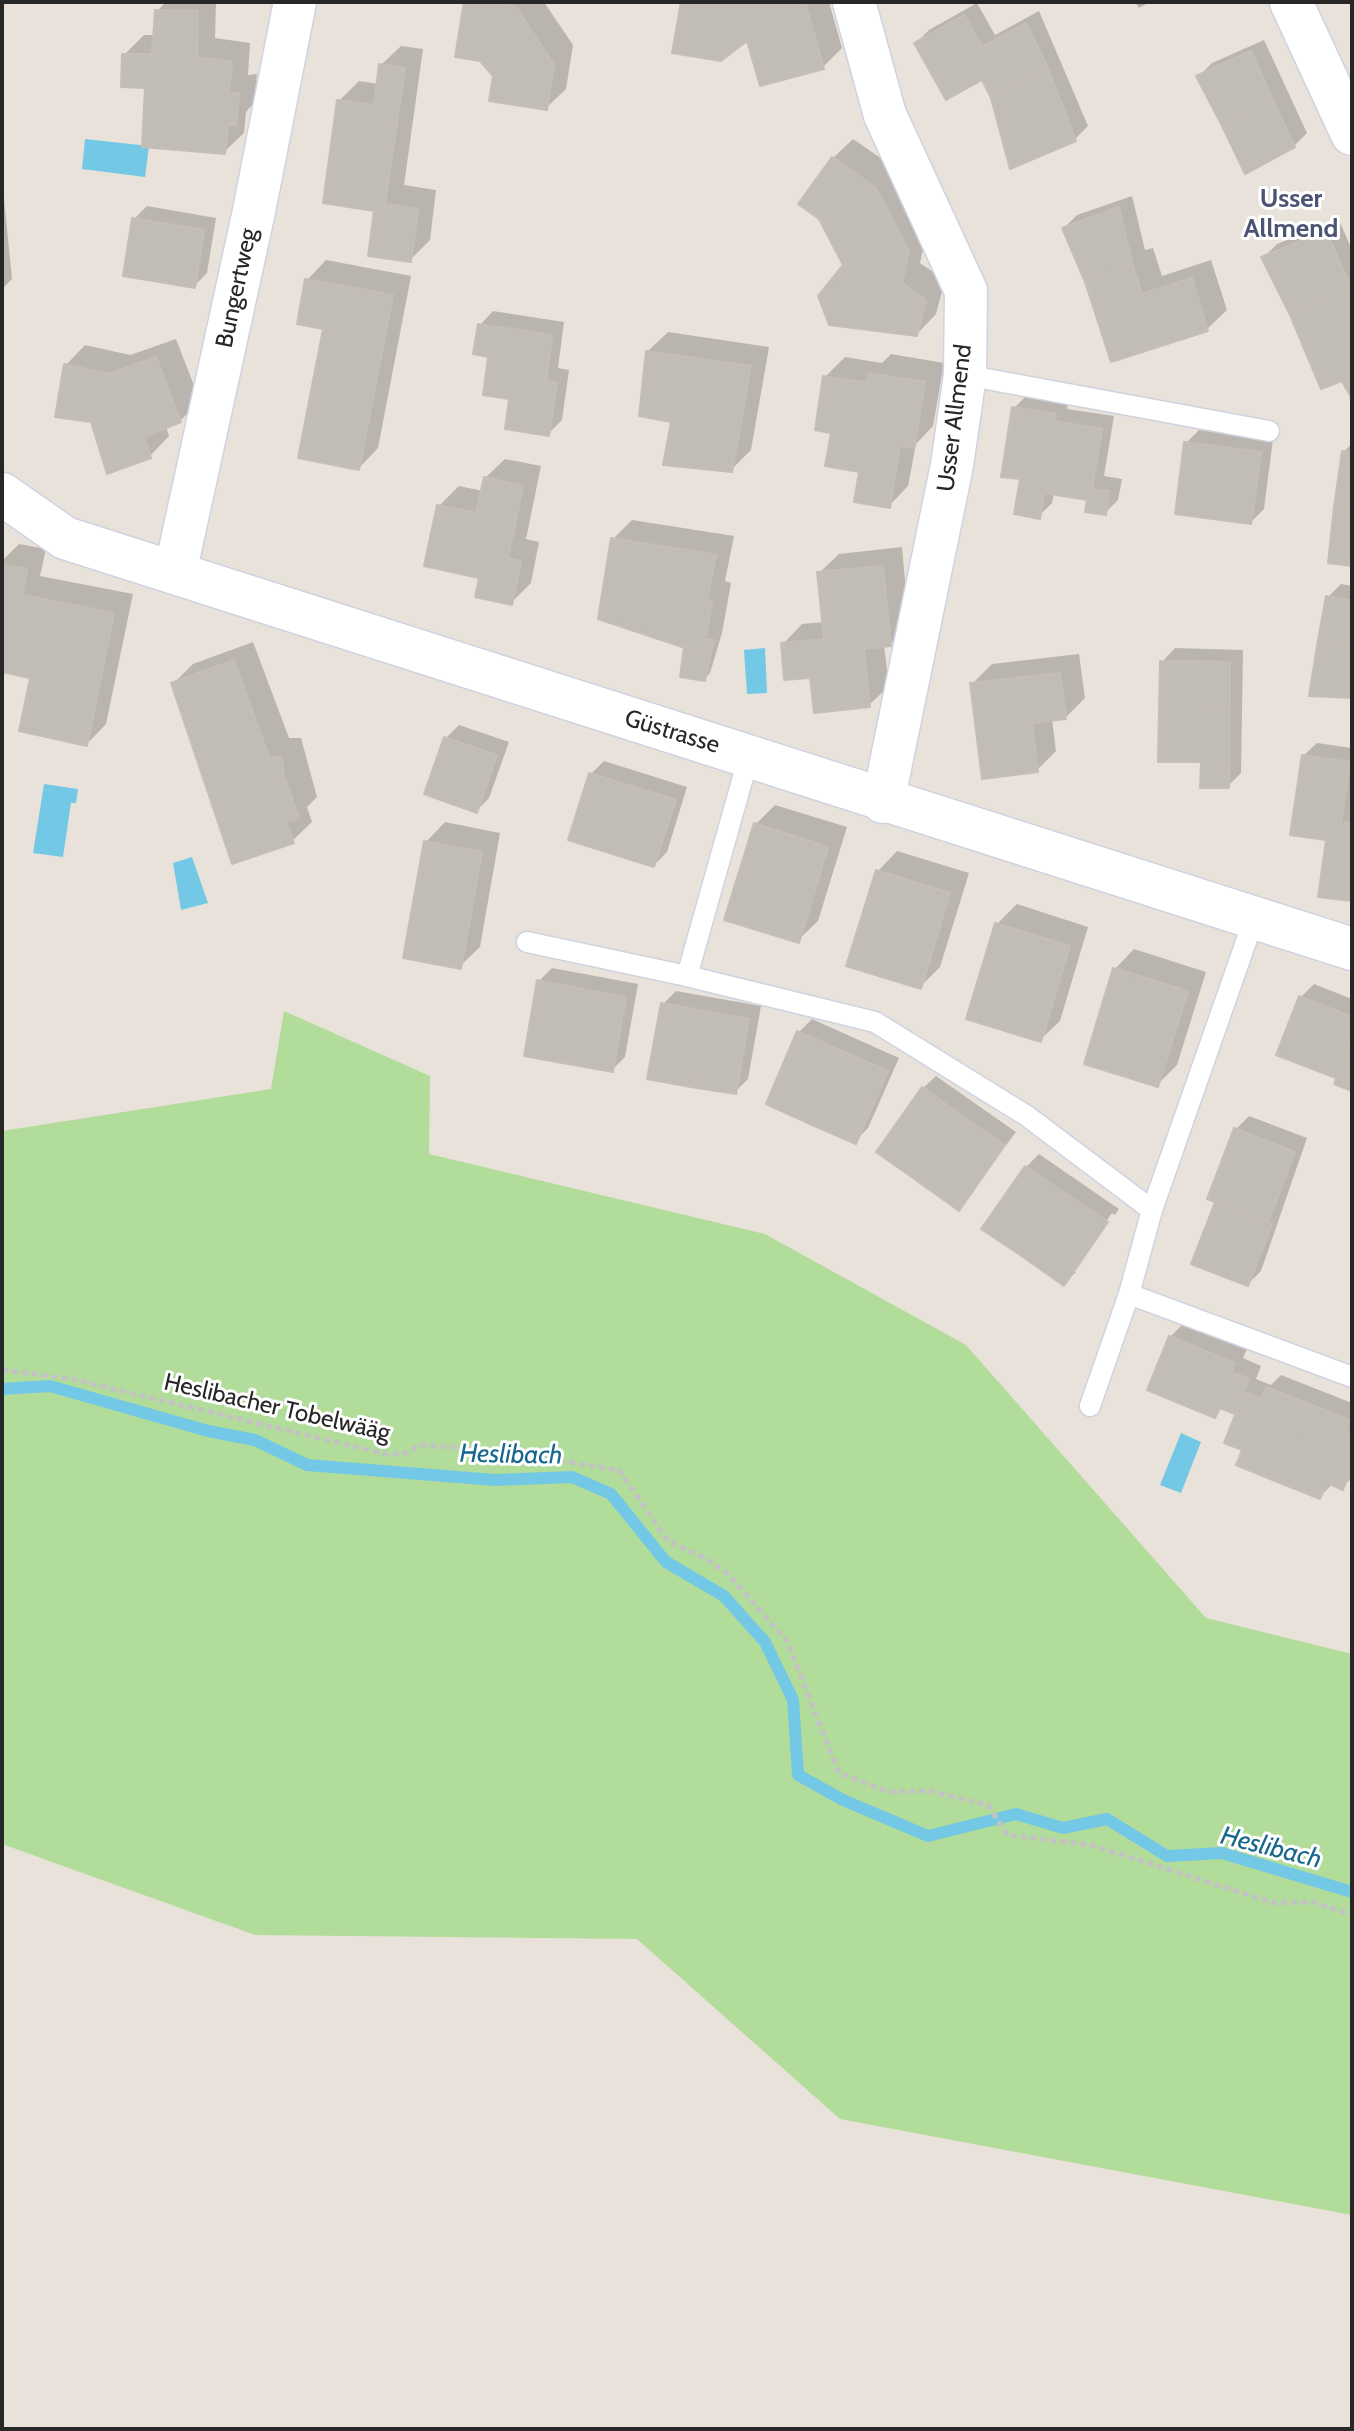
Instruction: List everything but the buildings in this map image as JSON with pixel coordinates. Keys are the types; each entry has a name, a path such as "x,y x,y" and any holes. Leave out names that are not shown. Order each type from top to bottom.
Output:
{"street":[{"name":"Bungertweg","path":"175,573 254,211 295,2"},
{"name":"Usser Allmend","path":"854,2 885,115 966,291 965,375 952,465 883,802"},
{"path":"1291,2 1352,134"},
{"name":"Güstrasse","path":"2,494 65,538 749,756 883,802 1352,949"}],"lane":[{"path":"965,375 1269,431"},
{"path":"687,976 749,756"},
{"path":"1090,1406 1129,1294 1152,1210 1254,919"},
{"path":"527,942 687,976 875,1022 1027,1116 1152,1210"},
{"path":"1129,1294 1352,1377"}],"path":[{"name":"Heslibacher Tobelwääg","path":"2,1370 72,1379 386,1454 403,1454 421,1445 497,1451 619,1470 668,1541 707,1559 729,1575 787,1641 839,1773 888,1792 930,1791 988,1805 1007,1835 1091,1845 1274,1903 1313,1902 1352,1915"}],"green space":[{"path":"284,1011 430,1076 429,1154 765,1234 966,1345 1206,1618 1352,1654 1352,2215 840,2119 637,1939 255,1935 2,1844 2,1131 271,1089"}],"water":[{"path":"85,139 149,146 145,177 82,169"},
{"path":"765,648 767,693 747,694 744,650"},
{"path":"44,784 78,789 76,803 71,803 63,857 33,853"},
{"path":"192,857 208,903 181,910 173,863"},
{"path":"1181,1433 1201,1442 1181,1493 1160,1485"}],"waterway":[{"name":"Heslibach","path":"2,1389 50,1386 208,1431 255,1440 307,1465 495,1480 572,1477 611,1494 666,1562 724,1596 765,1642 793,1700 798,1775 843,1800 928,1836 1016,1814 1063,1828 1107,1819 1167,1856 1222,1853 1352,1892"}],"district":[{"name":"Usser Allmend","path":"1291,214"}]}
